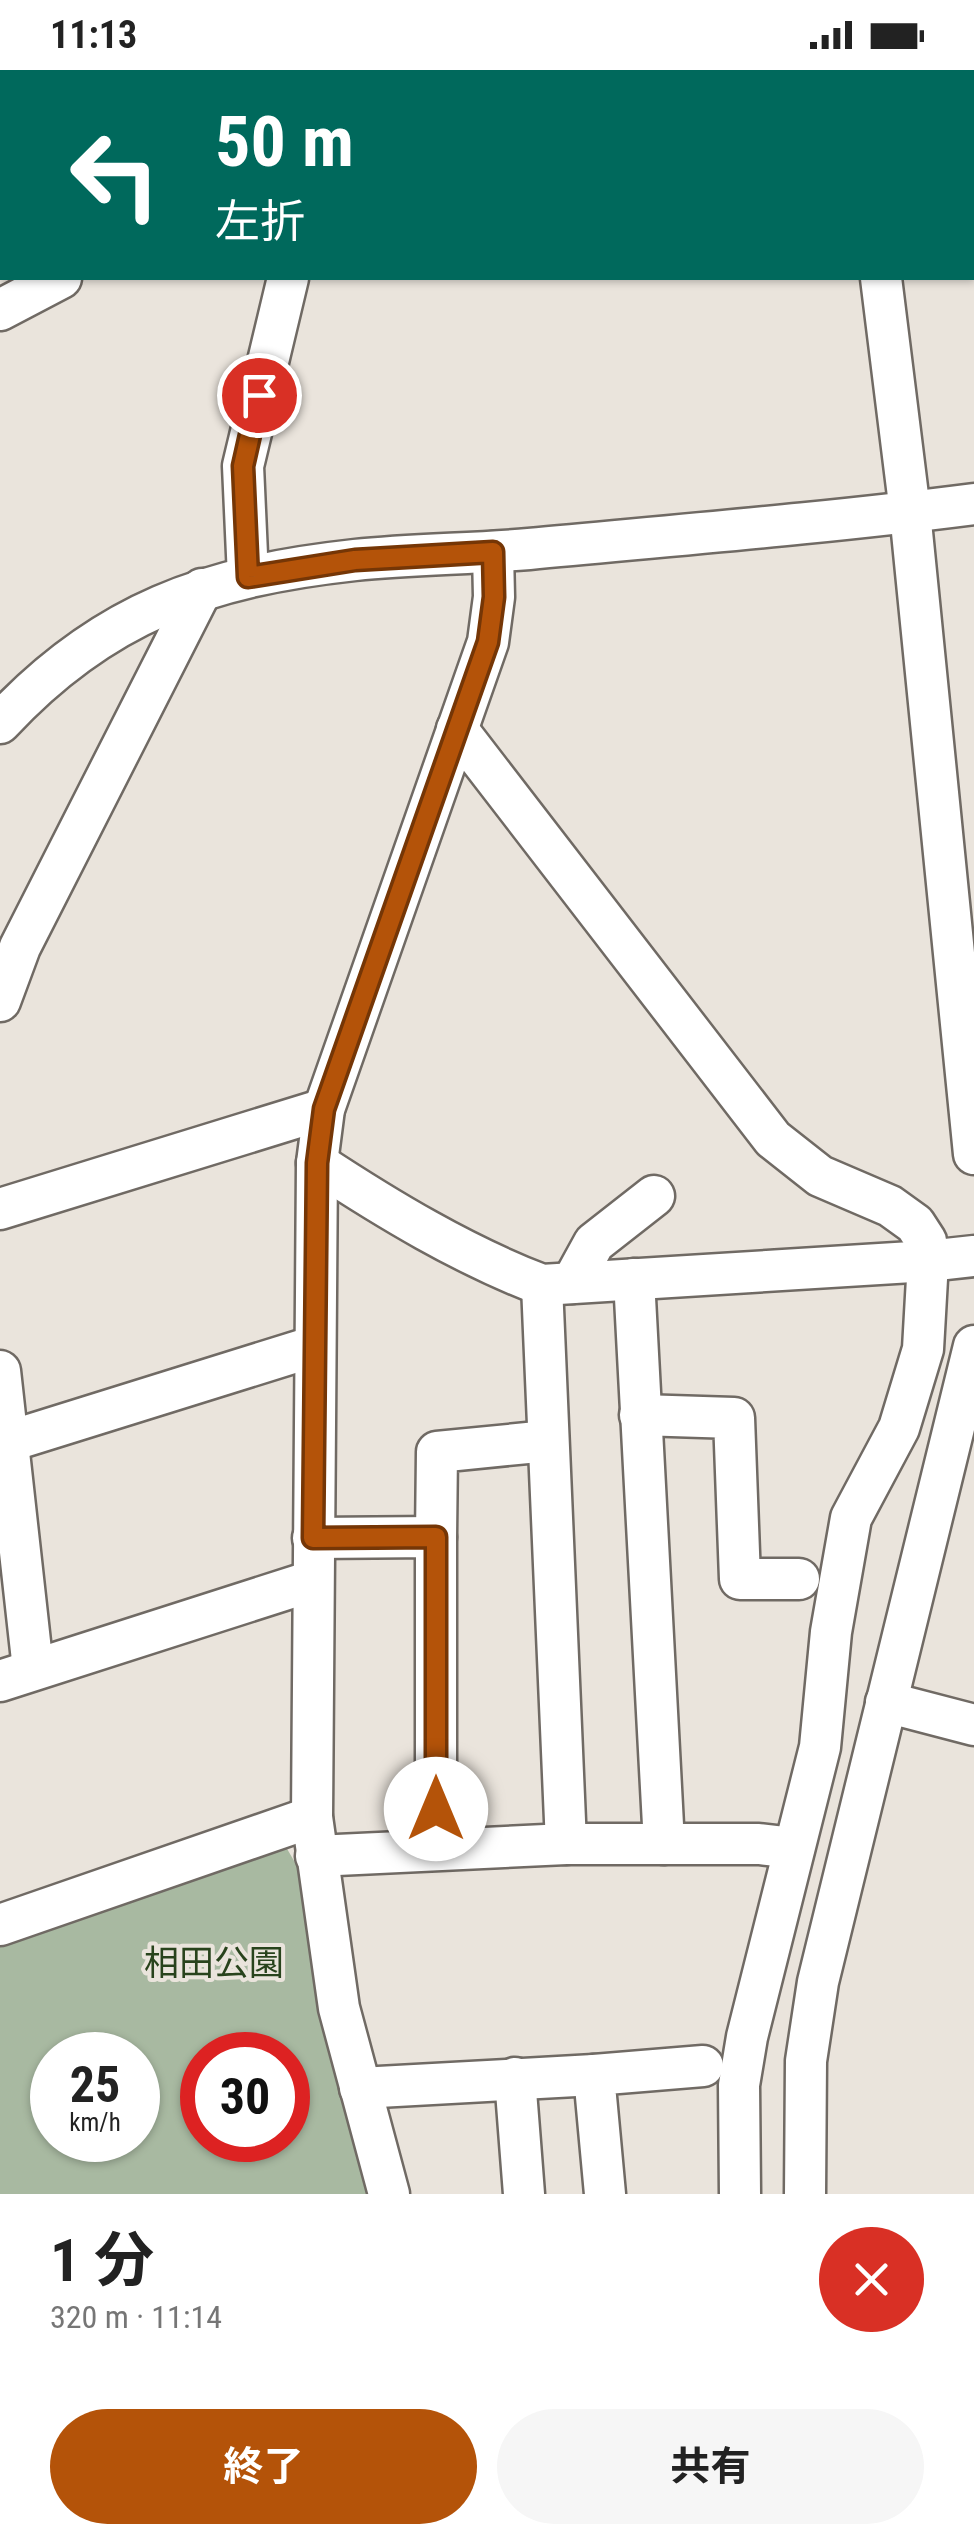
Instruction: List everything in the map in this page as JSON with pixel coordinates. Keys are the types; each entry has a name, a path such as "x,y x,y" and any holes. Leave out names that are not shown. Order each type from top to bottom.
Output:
{"street":[{"path":"0,310 57,280"},
{"path":"248,577 243,466 288,280"},
{"path":"880,280 910,512 974,1154"},
{"path":"0,723 66,659 108,630 202,589 248,577 355,560 493,552 974,504"},
{"path":"390,2194 338,2008 314,1836 312,1581 317,1163 324,1109 488,642 494,597 493,552"},
{"path":"0,1001 20,947 202,589"},
{"path":"457,729 773,1139 820,1176 890,1206 914,1224 926,1241 923,1349 899,1428 852,1518 832,1632 820,1746 747,2037 739,2085 740,2194"},
{"path":"0,1209 324,1109"},
{"path":"317,1163 414,1222 516,1275 557,1284 974,1256"},
{"path":"566,1844 548,1441 557,1284 594,1243 654,1196"},
{"path":"634,1280 664,1844"},
{"path":"7,1442 315,1346"},
{"path":"805,2194 806,2061 818,1982 974,1346"},
{"path":"0,1371 7,1442 17,1675 312,1581"},
{"path":"640,1415 734,1418 740,1578 799,1578"},
{"path":"436,1848 437,1452 548,1441"},
{"path":"313,1538 436,1537"},
{"path":"886,1702 974,1724"},
{"path":"0,1925 314,1836 436,1848 759,1844 794,1848"},
{"path":"360,2088 703,2066"},
{"path":"594,2075 605,2194"},
{"path":"515,2078 524,2194"}],"green space":[{"name":"相田公園","path":"286,1847 297,1866 317,2005 368,2194 0,2194 0,1943"}],"route":[{"path":"259,395 243,466 248,577 355,560 493,552 494,597 488,642 324,1109 317,1163 313,1538 436,1537 436,1809"}]}
